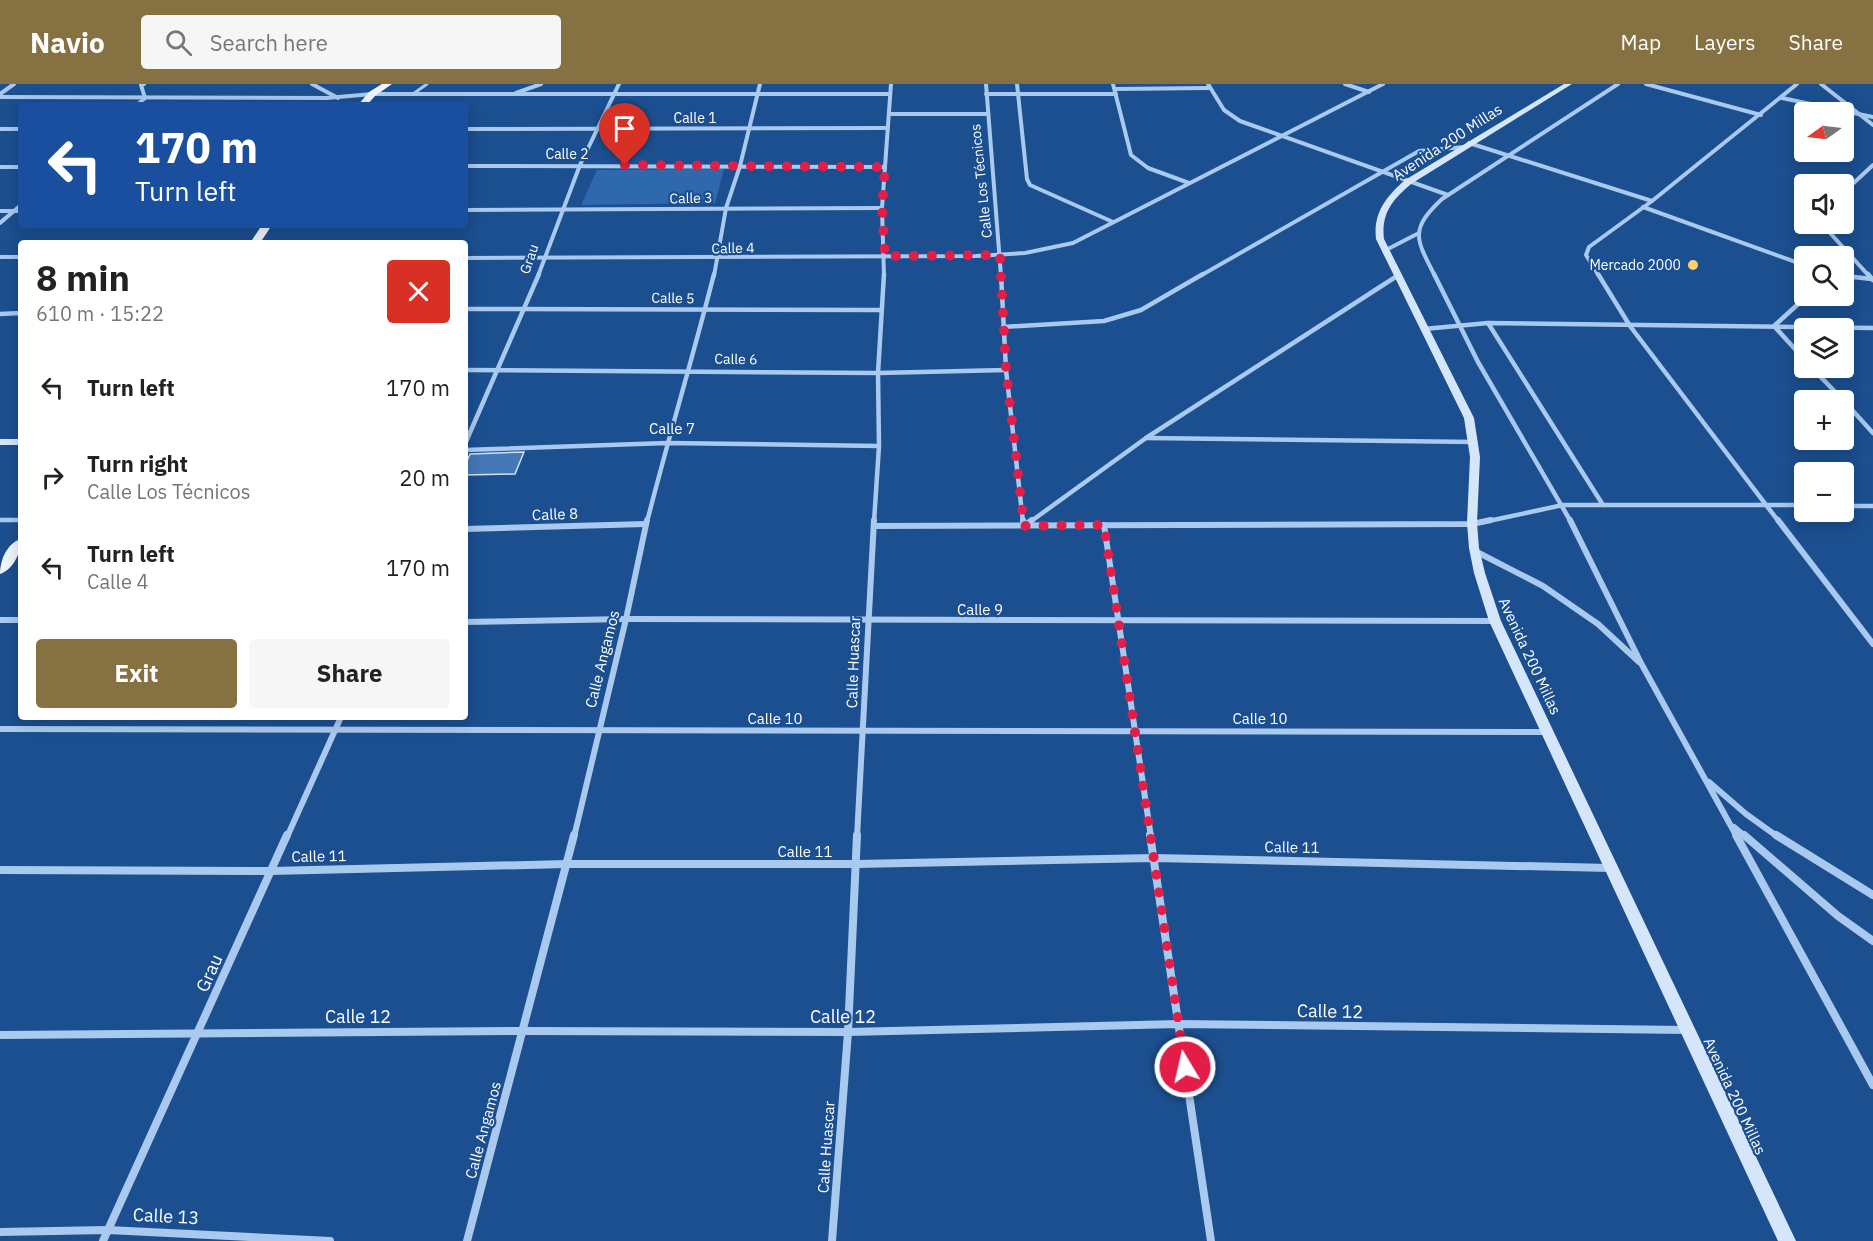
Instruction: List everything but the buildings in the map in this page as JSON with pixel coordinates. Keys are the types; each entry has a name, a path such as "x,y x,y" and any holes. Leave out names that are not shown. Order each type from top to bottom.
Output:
{"main road":[{"path":"365,102 372,94 388,84"},
{"name":"Avenida 200 Millas","path":"1569,84 1408,182 1382,208 1378,219 1380,238 1384,251 1469,417 1475,442 1472,524 1474,550 1495,621 1787,1241"},
{"path":"0,442 18,442"},
{"path":"0,569 18,547"}],"street":[{"path":"0,96 14,84"},
{"path":"142,84 145,98"},
{"path":"312,84 338,98"},
{"path":"510,95 542,84"},
{"name":"Grau","path":"468,437 526,308 580,165 619,84"},
{"name":"Calle Angamos","path":"467,1241 567,864 626,619 646,524 706,310 718,259 726,208 740,166 760,84"},
{"name":"Calle Huascar","path":"832,1241 848,1032 867,621 879,446 878,373 885,256 882,208 891,84"},
{"name":"Calle Los Técnicos","path":"986,84 1000,255 1006,370 1024,526"},
{"path":"1017,84 1027,179 1030,185 1113,222"},
{"path":"1345,84 1369,92"},
{"name":"Calle 4","path":"468,258 718,259 1000,255 1048,250 1072,243 1383,84"},
{"path":"1618,84 1448,195 1422,219 1417,234 1421,249 1478,362 1563,505 1642,665 1873,1085"},
{"path":"1646,84 1761,115"},
{"path":"1797,84 1652,201 1589,247 1586,255 1630,326 1873,644"},
{"path":"1821,84 1873,125"},
{"path":"1189,183 1148,168 1131,155 1114,86 1209,86 1230,115 1448,195"},
{"path":"0,96 338,98 372,94 890,94"},
{"path":"986,94 1116,94"},
{"path":"140,102 145,98"},
{"path":"1782,98 1873,117"},
{"path":"890,114 987,114"},
{"name":"Calle 1","path":"468,129 888,128"},
{"path":"0,129 18,129"},
{"path":"1004,327 1104,321 1142,310 1385,173 1419,151 1467,145 1507,155 1652,201"},
{"path":"1854,183 1873,165"},
{"name":"Calle 2","path":"468,166 885,167"},
{"path":"0,167 18,167"},
{"path":"1643,207 1794,260"},
{"path":"0,223 18,208"},
{"name":"Calle 3","path":"468,210 882,208"},
{"path":"0,212 18,212"},
{"path":"1384,251 1417,234"},
{"path":"1831,234 1873,279"},
{"path":"0,258 18,257"},
{"path":"1024,526 1146,438 1397,276"},
{"path":"1854,277 1873,279"},
{"path":"1774,326 1796,306"},
{"name":"Calle 5","path":"468,309 880,310"},
{"path":"0,314 18,313"},
{"path":"1488,323 1603,505"},
{"path":"1424,329 1488,323 1873,328"},
{"path":"1774,326 1794,348"},
{"name":"Calle 6","path":"468,370 878,373 1006,370"},
{"path":"1821,378 1833,390"},
{"path":"1854,413 1873,433"},
{"path":"1146,438 1475,442"},
{"name":"Calle 7","path":"468,450 667,443 879,446"},
{"path":"874,526 1472,524 1563,505 1794,505"},
{"path":"1854,506 1873,506"},
{"path":"0,520 18,520"},
{"name":"Calle 8","path":"468,529 646,524"},
{"path":"1104,525 1211,1241"},
{"path":"1474,550 1543,586 1598,624 1642,665"},
{"name":"Calle 9","path":"468,622 626,619 1495,621"},
{"path":"0,620 18,620"},
{"name":"Grau","path":"103,1241 340,720"},
{"name":"Calle 10","path":"0,729 334,732 598,730 863,733 1549,732"},
{"path":"1702,775 1731,803 1873,895"},
{"path":"1730,822 1838,916 1873,941"},
{"name":"Calle 11","path":"0,870 271,871 567,864 857,864 1154,858 1611,868"},
{"name":"Calle 12","path":"0,1035 198,1032 848,1032 1178,1024 1687,1030"},
{"name":"Calle 13","path":"0,1232 108,1230 330,1241"}],"lane":[{"path":"413,94 427,84"}],"shaded area":[{"path":"724,169 715,203 581,205 597,170"}],"place":[{"name":"Mercado 2000","path":"1693,265"}],"route":[{"path":"625,165 885,167 882,208 885,256 1000,255 1006,370 1024,526 1104,525 1185,1067"}]}
